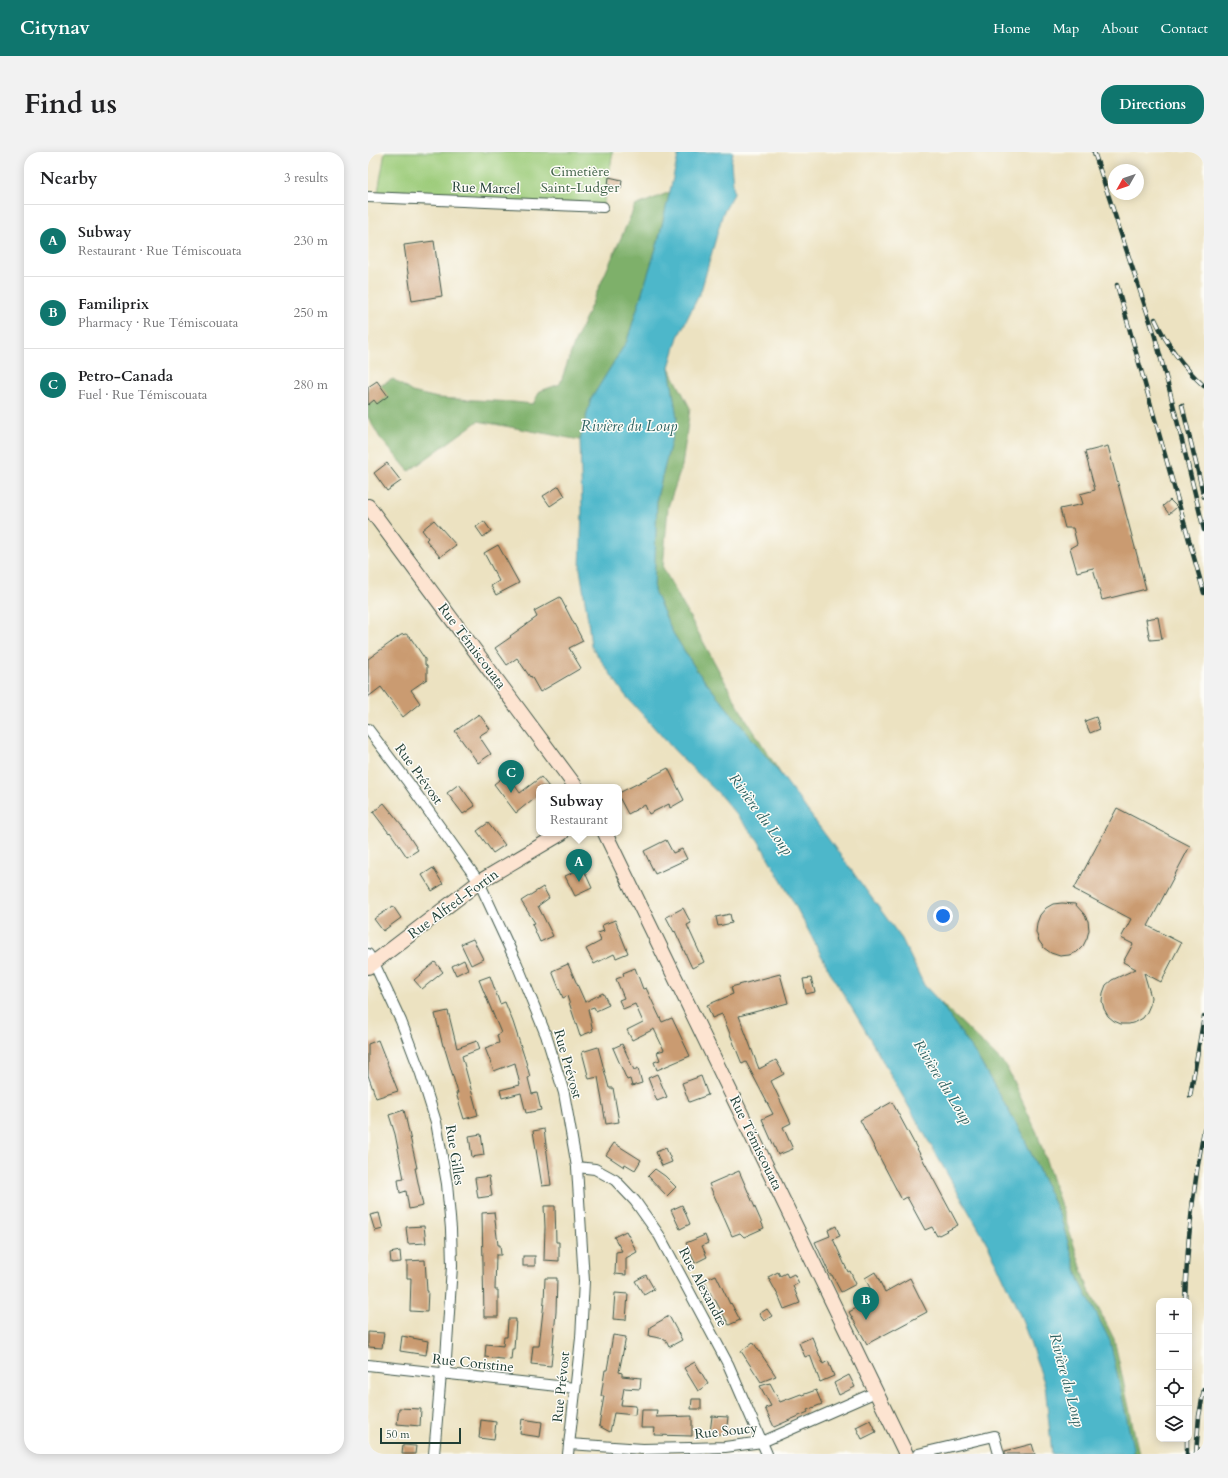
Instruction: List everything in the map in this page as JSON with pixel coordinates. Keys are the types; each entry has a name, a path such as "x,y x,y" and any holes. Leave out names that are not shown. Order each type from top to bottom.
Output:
{"main road":[{"name":"Rue Témiscouata","path":"368,506 574,784"},
{"name":"Rue Alfred-Fortin","path":"370,961 479,882 557,836"},
{"name":"Rue Témiscouata","path":"607,836 906,1454"}],"street":[{"name":"Rue Marcel","path":"368,197 603,207"},
{"name":"Rue Prévost","path":"368,729 408,782 479,882 517,964 546,1035 564,1093 578,1167 584,1281 581,1338 568,1449"},
{"name":"Rue Gilles","path":"370,961 401,1021 421,1074 436,1122 446,1184 451,1229 452,1266 443,1374 434,1454"},
{"name":"Rue Alexandre","path":"578,1167 595,1169 615,1180 635,1201 659,1235 728,1364 767,1454"},
{"name":"Rue Coristine","path":"368,1365 575,1388"},
{"name":"Rue Soucy","path":"568,1449 725,1447 762,1442 876,1392"},
{"path":"918,1454 994,1436 999,1454"}],"green space":[{"name":"Cimetière Saint-Ludger","path":"385,152 613,152 603,207 377,198"},
{"path":"670,192 658,242 627,341 591,399 580,440 478,421 409,471 380,438 368,417 368,404 376,388 393,379 412,392 438,398 533,404 540,391 560,384 574,344 635,206"},
{"path":"669,367 690,408 682,466 668,507 663,568 741,711 782,776 697,671 673,633 654,591 657,497 677,418"},
{"path":"939,1001 1006,1066 1037,1133 1088,1288 1114,1339 1139,1454 1133,1454 1110,1341 1080,1282 1061,1219 1023,1136 977,1056"}],"water":[{"name":"Rivière du Loup","path":"679,152 733,152 731,163 734,194 723,213 701,291 678,337 669,367 677,418 657,497 654,591 673,633 697,671 782,776 902,939 924,985 939,1001 977,1056 1023,1136 1061,1219 1080,1282 1110,1341 1133,1454 1052,1454 1045,1385 1021,1317 989,1247 865,1030 830,972 794,903 758,840 719,794 676,752 625,695 591,646 580,569 582,510 580,440 591,399 627,341 658,242"}],"building":[{"path":"609,177 622,180 621,188 608,185"},
{"path":"434,241 442,296 412,301 404,245"},
{"path":"377,381 388,396 377,404 374,400 368,405 368,387"},
{"path":"1108,446 1146,589 1102,600 1093,568 1077,572 1070,548 1077,544 1073,528 1065,528 1060,509 1083,504 1080,494 1095,490 1085,452"},
{"path":"387,463 401,481 387,491 374,473"},
{"path":"559,486 565,496 550,506 543,496"},
{"path":"1170,500 1177,507 1169,514 1163,506"},
{"path":"434,520 456,545 440,557 426,540 428,538 422,530"},
{"path":"484,521 491,531 483,537 476,527"},
{"path":"498,545 519,583 496,595 491,586 499,581 484,553"},
{"path":"560,597 583,641 569,648 581,668 540,692 531,676 530,677 517,658 507,665 495,648 537,617 534,611"},
{"path":"1158,617 1162,639 1150,640 1146,619"},
{"path":"406,634 410,637 425,659 425,665 427,666 427,679 411,690 420,703 403,717 381,687 368,697 368,659 401,635"},
{"path":"479,714 490,729 479,736 491,754 478,763 455,731"},
{"path":"1096,717 1100,729 1090,733 1085,721"},
{"path":"668,768 684,800 670,808 669,804 649,814 645,805 628,814 622,803 622,791"},
{"path":"507,774 520,793 541,777 547,784 536,784 536,796 516,813 494,784"},
{"path":"459,784 475,806 463,814 447,793"},
{"path":"384,803 401,824 418,850 407,857 390,832 389,833 373,812"},
{"path":"1117,808 1190,846 1148,926 1181,943 1161,982 1144,973 1151,997 1150,1005 1143,1018 1129,1024 1121,1024 1108,1016 1102,1001 1106,985 1112,980 1136,969 1123,962 1133,944 1121,938 1131,919 1074,889"},
{"path":"488,823 505,845 493,853 477,831"},
{"path":"666,840 673,853 682,849 687,859 655,874 644,851"},
{"path":"433,868 443,884 432,891 422,875"},
{"path":"583,868 592,888 575,896 565,876"},
{"path":"543,887 549,898 538,906 553,936 540,942 532,924 535,923 521,901"},
{"path":"1053,904 1075,904 1088,921 1089,930 1083,946 1077,952 1060,956 1051,953 1044,948 1039,941 1036,932 1040,915 1046,908"},
{"path":"393,906 401,918 383,931 374,919"},
{"path":"683,908 691,923 687,925 704,962 692,968 675,931 674,932 666,917"},
{"path":"730,914 732,923 718,926 716,917"},
{"path":"615,920 628,953 616,958 614,954 594,964 586,949 601,941 598,933 604,931 602,925"},
{"path":"473,939 483,959 471,965 461,944"},
{"path":"464,960 468,969 456,975 452,966"},
{"path":"435,962 443,972 422,989 414,980"},
{"path":"568,964 585,1002 603,993 609,1005 596,1011 594,1007 588,1009 593,1031 580,1036 567,996 563,998 552,971"},
{"path":"635,968 643,989 646,988 662,1022 672,1018 690,1056 657,1070 654,1062 660,1060 657,1052 664,1050 654,1029 632,1040 627,1030 643,1022 635,1004 623,1009 619,1000 624,998 616,979 624,976 623,973"},
{"path":"780,974 788,1003 739,1016 759,1069 776,1060 784,1074 771,1081 791,1123 783,1127 793,1149 778,1155 762,1119 773,1114 746,1062 742,1064 722,1014 712,1018 707,1005 733,994 731,987"},
{"path":"490,976 500,1004 505,1002 513,1022 530,1077 528,1078 532,1094 537,1093 541,1110 526,1113 521,1093 502,1098 500,1090 520,1085 515,1063 494,1071 485,1048 499,1043 497,1035 501,1033 479,980"},
{"path":"811,978 815,992 806,994 803,979"},
{"path":"448,1011 457,1048 477,1041 480,1049 462,1056 478,1115 464,1119 435,1014"},
{"path":"378,1040 398,1091 376,1098 368,1075 368,1044"},
{"path":"622,1044 634,1070 638,1068 642,1083 632,1086 630,1079 627,1080 613,1048"},
{"path":"598,1047 609,1088 613,1088 619,1122 606,1124 598,1077 589,1079 582,1052"},
{"path":"657,1074 667,1097 657,1101 648,1078"},
{"path":"701,1076 708,1095 689,1102 682,1083"},
{"path":"892,1102 958,1225 937,1236 932,1227 925,1230 907,1197 902,1200 860,1120"},
{"path":"404,1110 417,1168 415,1168 423,1206 409,1209 406,1191 400,1193 398,1180 404,1179 395,1134 389,1115"},
{"path":"544,1129 551,1185 542,1186 533,1131"},
{"path":"481,1134 484,1155 472,1157 469,1136"},
{"path":"614,1143 641,1160 635,1170 625,1164 624,1167 606,1155"},
{"path":"666,1148 672,1162 662,1166 656,1152"},
{"path":"655,1169 676,1187 667,1196 648,1176"},
{"path":"739,1171 764,1228 744,1237 740,1233 732,1236 709,1184"},
{"path":"489,1176 492,1196 478,1198 475,1178"},
{"path":"682,1205 690,1224 680,1229 671,1210"},
{"path":"544,1206 555,1206 556,1242 559,1242 559,1261 544,1260"},
{"path":"494,1212 498,1245 500,1245 501,1255 496,1255 495,1290 498,1290 498,1317 484,1317 482,1213"},
{"path":"379,1213 383,1229 375,1231 370,1215"},
{"path":"424,1226 426,1243 408,1244 406,1227"},
{"path":"836,1226 840,1236 833,1239 848,1272 850,1271 856,1284 841,1292 832,1275 830,1275 815,1242 830,1236 828,1230"},
{"path":"626,1231 637,1252 626,1258 626,1275 615,1274 616,1252 622,1251 614,1237"},
{"path":"705,1235 708,1243 702,1246 707,1257 695,1263 686,1243"},
{"path":"400,1251 401,1262 391,1263 390,1253"},
{"path":"523,1256 535,1256 535,1266 523,1266"},
{"path":"425,1260 428,1291 427,1312 410,1311 411,1278 407,1278 407,1261"},
{"path":"778,1272 780,1276 786,1273 788,1277 794,1274 799,1283 793,1286 800,1303 784,1309 768,1277"},
{"path":"875,1272 885,1292 910,1278 927,1312 867,1344 849,1312 875,1298 865,1278"},
{"path":"646,1275 654,1289 644,1295 635,1281"},
{"path":"716,1275 730,1304 731,1303 740,1320 729,1325 714,1298 713,1299 704,1280"},
{"path":"545,1278 557,1278 556,1312 551,1366 531,1364 533,1346 539,1346"},
{"path":"615,1293 628,1294 626,1320 613,1319"},
{"path":"767,1309 772,1316 764,1321 759,1314"},
{"path":"669,1316 682,1340 669,1347 665,1339 649,1336 650,1327"},
{"path":"508,1319 516,1319 514,1349 512,1349 511,1360 485,1357 486,1344 503,1346 504,1337 507,1337"},
{"path":"368,1332 384,1333 382,1348 368,1347"},
{"path":"613,1335 626,1337 619,1372 622,1373 622,1376 641,1378 640,1389 624,1388 621,1405 636,1406 635,1415 614,1413 610,1432 599,1426 604,1396 601,1396 605,1370 607,1370"},
{"path":"402,1336 428,1341 426,1355 400,1351"},
{"path":"812,1337 823,1364 828,1361 834,1376 820,1382 810,1355 805,1357 799,1343"},
{"path":"753,1342 776,1376 761,1382 741,1351"},
{"path":"695,1362 708,1384 698,1391 684,1368"},
{"path":"849,1375 855,1387 839,1395 834,1383"},
{"path":"770,1383 780,1402 816,1390 822,1404 774,1427 765,1408 771,1406 760,1386"},
{"path":"692,1399 701,1399 701,1409 691,1409"},
{"path":"399,1408 421,1409 420,1426 397,1424"},
{"path":"642,1410 657,1410 656,1417 692,1416 692,1436 654,1435 655,1428 641,1428"},
{"path":"712,1416 728,1417 726,1435 710,1433"},
{"path":"522,1419 542,1422 540,1437 520,1434"},
{"path":"481,1420 496,1422 494,1440 479,1438"},
{"path":"870,1420 876,1432 862,1439 856,1427"},
{"path":"1032,1444 1035,1454 1005,1454 1005,1451"},
{"path":"403,1445 416,1446 415,1454 402,1454"}],"railway":[{"path":"1094,152 1154,333 1204,530"},
{"path":"1117,285 1204,593"},
{"path":"1155,319 1176,355 1204,386"},
{"path":"1182,405 1204,497"},
{"path":"1190,1096 1204,1017"},
{"path":"1185,1298 1191,1215 1204,1130"},
{"path":"1196,1454 1199,1416 1204,1389"},
{"path":"1187,1442 1187,1454"}],"place":[{"name":"Petro-Canada","path":"511,793"},
{"name":"Subway","path":"579,882"},
{"name":"Familiprix","path":"866,1320"}]}
